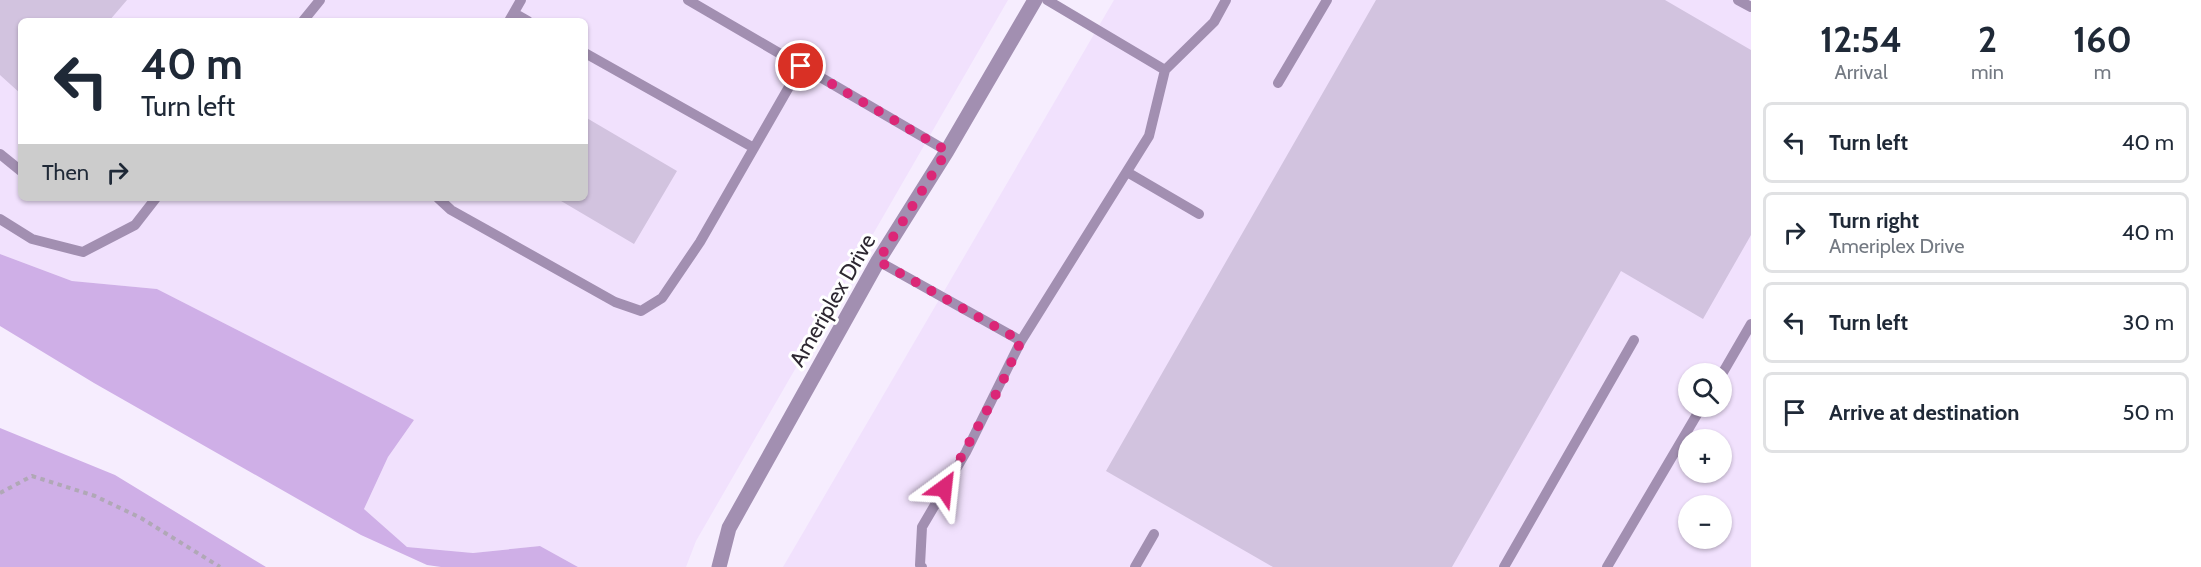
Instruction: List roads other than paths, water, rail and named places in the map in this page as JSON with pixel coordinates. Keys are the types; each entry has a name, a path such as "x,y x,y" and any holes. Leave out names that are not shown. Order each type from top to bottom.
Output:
{"street":[{"name":"Ameriplex Drive","path":"719,567 729,528 878,261 947,151 1035,0"}],"lane":[{"path":"305,18 320,0"},
{"path":"511,17 521,0"},
{"path":"688,0 947,151"},
{"path":"1047,0 1166,70"},
{"path":"921,567 922,527 966,452 1021,341 1149,136 1166,70 1214,22 1226,0"},
{"path":"1278,83 1327,0"},
{"path":"1738,0 1751,7"},
{"path":"588,55 754,148"},
{"path":"441,201 451,210 605,297 641,310 662,298 700,242 801,66"},
{"path":"0,154 18,169"},
{"path":"1127,172 1199,214"},
{"path":"0,219 32,239 83,252 135,225 154,201"},
{"path":"878,261 1021,341"},
{"path":"1728,363 1751,324"},
{"path":"1504,567 1634,340"},
{"path":"1607,567 1696,417"},
{"path":"1135,567 1154,534"}]}
